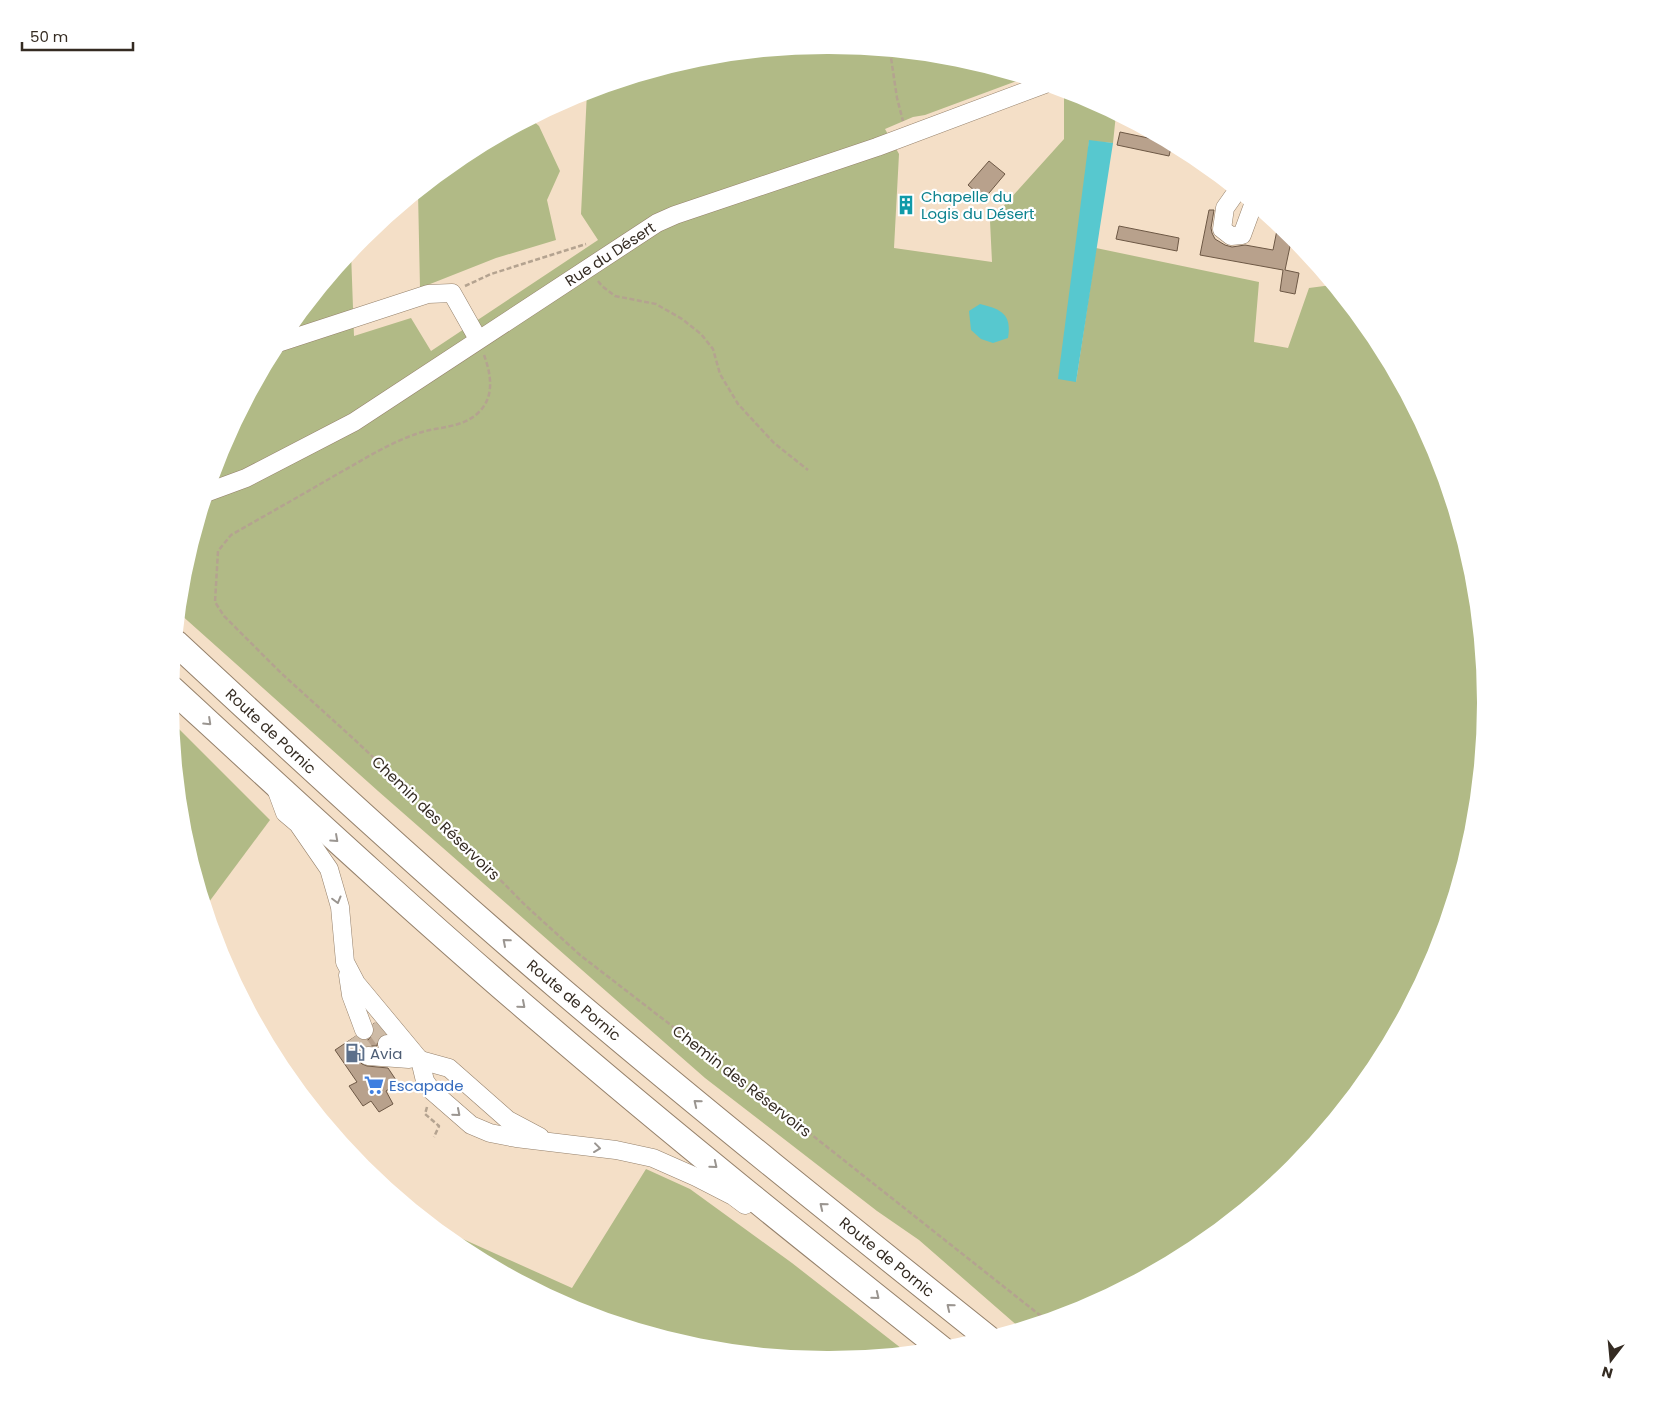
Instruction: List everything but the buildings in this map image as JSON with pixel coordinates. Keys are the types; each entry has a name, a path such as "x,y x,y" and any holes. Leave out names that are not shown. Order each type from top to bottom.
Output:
{"highway":[{"name":"Route de Pornic","path":"182,649 405,853 566,994 753,1149 981,1333"},
{"path":"179,696 374,874 548,1027 934,1343"}],"street":[{"name":"Rue du Désert","path":"216,489 246,478 354,422 478,339 658,223 675,215 907,136 1036,88"},
{"path":"1233,196 1225,208 1222,229 1231,236 1242,235 1251,211"},
{"path":"291,339 428,294 452,293 478,339"},
{"path":"274,783 285,813 298,824 328,869 340,907 345,962 351,995 364,1030"},
{"path":"345,962 356,983 420,1060 425,1080 432,1091 471,1125 490,1133 616,1150 652,1158 734,1196 807,1257 838,1266"},
{"path":"377,1050 449,1068 508,1120 549,1142"}],"path":[{"path":"891,57 897,98 907,136"},
{"path":"452,293 491,274 586,244"},
{"path":"589,267 602,286 615,296 656,304 682,318 701,334 713,349 720,374 738,404 774,443 808,470"},
{"name":"Chemin des Réservoirs","path":"478,339 489,370 491,386 488,398 480,412 464,424 416,433 382,449 232,535 218,552 215,602 224,616 281,673 356,741 470,849 525,905 580,955 755,1090 1041,1316"},
{"path":"432,1091 425,1114 439,1126 434,1137"}],"green space":[{"path":"786,55 870,55 913,59 955,66 1015,82 925,115 913,117 885,129 899,154 894,248 992,262 990,221 1064,139 1064,98 1115,121 1113,143 1089,141 1076,382 1096,248 1259,282 1254,342 1288,348 1309,288 1325,286 1367,342 1390,378 1410,416 1427,454 1455,535 1471,618 1475,660 1477,702 1471,787 1455,870 1442,911 1410,989 1390,1027 1343,1097 1316,1130 1256,1190 1223,1217 1188,1242 1115,1284 1076,1302 1015,1323 919,1240 877,1211 705,1078 378,791 185,618 201,535 229,454 246,416 266,378 289,342 313,308 351,263 354,336 411,318 431,351 598,240 581,214 587,100 619,88 660,76 701,66 743,59"},
{"path":"536,124 560,171 547,200 556,240 496,258 420,288 418,200 468,163"},
{"path":"180,730 270,820 210,900 201,870 192,829 185,787"},
{"path":"646,1169 690,1189 792,1263 900,1347 870,1350 786,1350 743,1346 701,1339 660,1329 619,1317 580,1302 541,1284 465,1240 572,1288"}],"water":[{"path":"1089,140 1113,143 1076,382 1058,379"},
{"path":"980,304 994,308 1003,314 1008,323 1008,338 993,343 981,339 971,330 969,311"}],"tunnel":[{"path":"373,1024 387,1044"},
{"path":"354,1037 368,1056"}],"place":[{"name":"Chapelle du Logis du Désert","path":"906,205"},
{"name":"Avia","path":"355,1053"},
{"name":"Escapade","path":"374,1085"}]}
